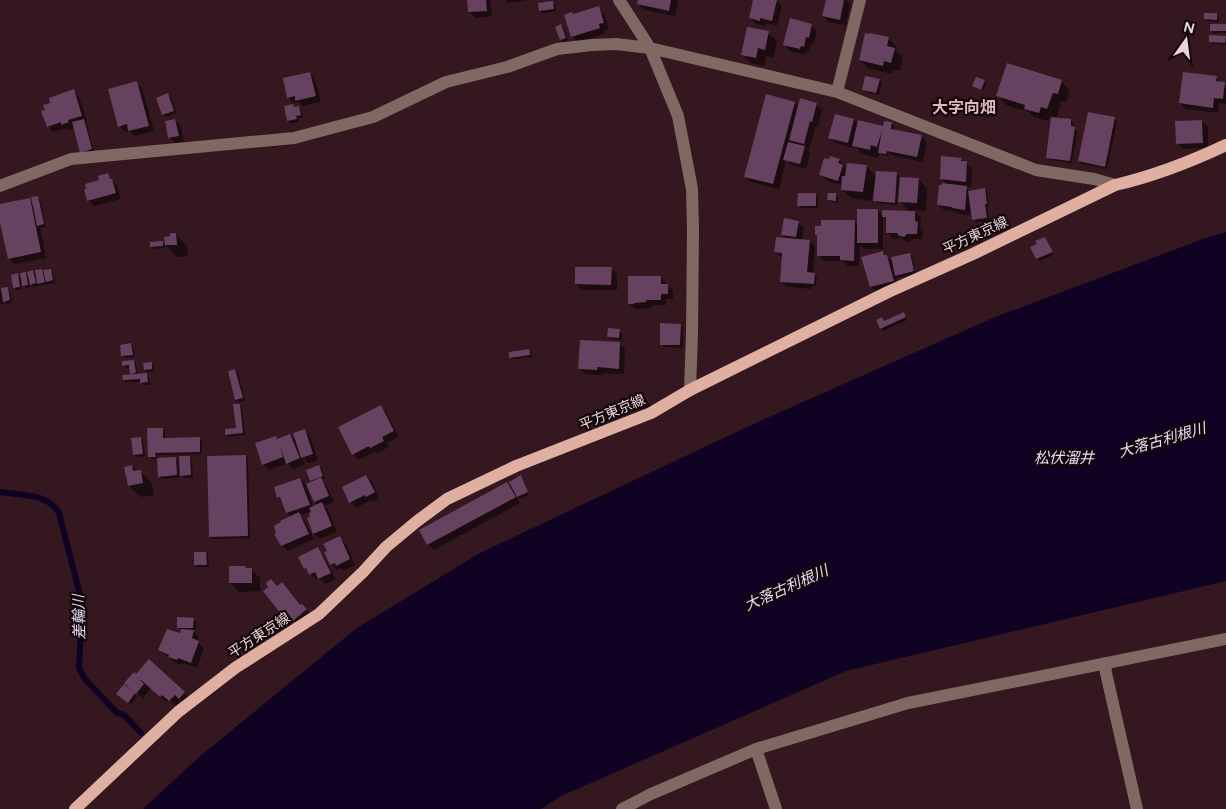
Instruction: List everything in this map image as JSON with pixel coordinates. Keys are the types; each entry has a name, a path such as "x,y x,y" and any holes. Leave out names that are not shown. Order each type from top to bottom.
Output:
{"main road":[{"name":"平方東京線","path":"75,809 178,712 235,668 319,614 386,547 447,500 516,466 651,413 690,390 888,292 975,253 1115,185 1138,180 1183,164 1226,145"}],"street":[{"path":"618,0 650,48 678,116 692,189 690,390"},
{"path":"838,92 860,0"},
{"path":"0,186 71,159 294,138 374,117 446,82 507,67 557,49 616,44 650,48 838,92 1036,170 1094,179 1115,185"},
{"path":"622,809 651,794 756,749 908,703 1226,639"},
{"path":"1105,663 1137,809"},
{"path":"756,749 776,809"}],"water":[{"name":"松伏溜井","path":"1226,232 1226,581 846,671 561,796 541,809 143,809 199,757 357,628 480,553 747,427 995,317"}],"building":[{"path":"467,0 486,0 487,11 468,12"},
{"path":"638,0 671,0 669,11 637,4"},
{"path":"753,0 777,0 772,21 760,18 760,21 749,18"},
{"path":"826,0 844,0 840,20 822,16"},
{"path":"553,1 554,9 539,11 538,3"},
{"path":"599,6 604,23 599,24 600,28 571,37 564,15"},
{"path":"1204,13 1217,13 1217,20 1204,19"},
{"path":"790,18 812,24 809,38 806,37 804,47 801,46 800,49 783,45"},
{"path":"561,24 566,38 560,40 555,27"},
{"path":"1210,24 1226,24 1226,31 1210,31"},
{"path":"747,27 769,31 765,50 758,48 756,58 741,55"},
{"path":"865,33 889,37 887,46 895,48 891,63 884,61 883,66 859,60"},
{"path":"1209,35 1226,36 1225,43 1209,42"},
{"path":"1007,63 1062,80 1058,94 1053,93 1047,109 1041,107 1039,113 1024,109 1025,105 996,96"},
{"path":"310,72 316,96 295,101 295,96 287,98 283,78"},
{"path":"1183,72 1217,76 1216,81 1225,82 1223,99 1214,98 1213,108 1179,103"},
{"path":"865,76 880,79 876,93 862,90"},
{"path":"976,77 985,80 981,90 972,86"},
{"path":"137,81 149,126 128,131 127,124 118,127 108,89"},
{"path":"74,89 82,116 68,120 69,122 61,125 61,122 47,127 41,111 45,110 43,105 50,103 49,98"},
{"path":"168,93 174,111 162,115 156,98"},
{"path":"766,94 795,102 773,184 744,177"},
{"path":"800,98 817,103 804,144 789,140"},
{"path":"293,104 294,107 299,106 301,115 296,116 297,119 287,121 284,106"},
{"path":"1088,112 1115,117 1105,167 1078,161"},
{"path":"835,114 854,119 848,143 828,138"},
{"path":"1051,117 1071,119 1071,126 1075,127 1070,161 1046,158"},
{"path":"84,119 92,149 80,153 72,122"},
{"path":"175,119 179,136 168,138 165,121"},
{"path":"858,120 883,126 884,121 892,122 891,129 922,135 917,157 887,151 886,154 878,153 882,130 877,147 871,145 870,150 852,146"},
{"path":"1202,120 1203,143 1176,144 1175,121"},
{"path":"788,142 805,146 800,164 783,160"},
{"path":"830,156 840,159 838,163 843,165 838,181 819,175 824,158 829,159"},
{"path":"941,156 962,158 961,161 967,161 966,182 940,179"},
{"path":"847,163 867,165 863,192 841,190 842,176 845,176"},
{"path":"876,171 897,172 895,203 873,201"},
{"path":"108,173 116,193 87,201 84,189 86,189 85,184 99,180 98,176"},
{"path":"900,177 919,178 917,203 898,202"},
{"path":"942,183 967,186 965,210 937,205 939,185 942,185"},
{"path":"985,188 987,218 972,220 968,191"},
{"path":"798,193 816,193 816,206 797,206"},
{"path":"828,193 836,193 836,201 827,200"},
{"path":"38,196 44,224 37,226 31,197"},
{"path":"30,198 41,252 8,259 0,223 0,204"},
{"path":"857,209 878,209 878,243 857,243"},
{"path":"882,210 915,211 915,221 918,222 917,234 907,234 904,237 899,236 897,233 886,233 886,217 882,217"},
{"path":"784,218 799,221 796,237 781,235"},
{"path":"821,220 855,220 854,261 840,260 840,256 817,256 815,226 821,226"},
{"path":"170,233 176,233 177,245 165,245 164,237 170,236"},
{"path":"776,237 810,240 807,272 815,273 814,284 780,282 782,253 774,252"},
{"path":"1045,237 1053,252 1036,259 1030,247 1037,244 1035,241"},
{"path":"163,241 163,246 150,247 150,242"},
{"path":"883,251 884,255 887,255 894,281 870,287 861,257"},
{"path":"910,253 914,271 895,276 891,257"},
{"path":"575,267 612,267 611,285 575,284"},
{"path":"42,269 45,282 37,284 35,270"},
{"path":"51,269 53,280 46,282 43,270"},
{"path":"33,270 36,283 30,285 27,272"},
{"path":"26,272 28,285 22,286 20,273"},
{"path":"18,273 20,287 13,288 11,275"},
{"path":"628,276 661,276 661,284 668,284 668,294 661,294 661,300 646,300 646,302 628,304"},
{"path":"8,287 10,300 3,302 1,288"},
{"path":"904,312 906,317 880,329 876,320 882,317 884,321"},
{"path":"660,323 681,324 680,345 660,345"},
{"path":"608,328 620,329 619,338 607,337"},
{"path":"580,340 620,342 619,369 597,367 597,370 578,369"},
{"path":"131,343 133,355 121,356 120,345"},
{"path":"529,349 530,355 509,358 509,352"},
{"path":"134,360 136,373 130,374 129,365 122,366 122,361"},
{"path":"152,362 152,369 144,370 143,363"},
{"path":"235,369 243,398 235,400 228,371"},
{"path":"147,373 148,382 140,383 140,379 123,380 122,375"},
{"path":"233,404 240,404 243,433 225,435 225,429 236,428"},
{"path":"381,405 394,431 382,437 384,441 352,455 338,427"},
{"path":"147,428 163,428 163,438 200,437 200,452 155,453 156,457 148,457"},
{"path":"305,429 313,454 301,458 293,433"},
{"path":"290,434 300,458 286,464 280,445 283,457 262,465 255,443 276,436 277,439"},
{"path":"141,437 143,454 133,455 131,438"},
{"path":"246,455 248,536 209,537 207,456"},
{"path":"179,456 190,456 191,475 180,476"},
{"path":"176,457 177,475 158,477 157,458"},
{"path":"132,465 133,471 141,470 143,483 128,486 124,467"},
{"path":"319,465 323,476 310,481 306,470"},
{"path":"366,475 375,492 349,503 342,487"},
{"path":"521,475 528,492 517,497 509,482"},
{"path":"321,477 329,496 314,502 306,484"},
{"path":"300,478 310,505 286,513 280,497 277,498 274,487"},
{"path":"507,482 516,497 427,545 419,530"},
{"path":"322,502 332,526 313,534 307,518 310,517 309,513 311,512 309,508"},
{"path":"299,512 309,534 281,546 274,534 276,533 274,526"},
{"path":"340,536 350,559 336,566 335,563 330,565 324,552 327,551 323,544"},
{"path":"318,547 331,573 318,579 315,572 309,575 298,557"},
{"path":"194,552 206,552 207,565 194,565"},
{"path":"229,566 252,568 252,583 229,583"},
{"path":"271,579 277,586 282,582 300,605 302,604 307,609 293,621 287,615 284,618 263,591 268,587 266,583"},
{"path":"177,617 194,618 193,628 177,628"},
{"path":"167,629 180,633 181,629 194,630 192,638 199,641 191,663 178,658 177,660 168,657 169,655 158,650"},
{"path":"149,659 185,692 179,699 175,695 169,701 162,695 160,697 141,680 144,684 136,694 124,683 134,672 136,674"},
{"path":"124,684 135,693 128,703 116,694"}],"waterway":[{"name":"差輪川","path":"0,492 41,498 54,506 59,513 82,609 79,668 85,679 117,713 124,715 141,733"}],"district":[{"name":"大字向畑","path":"964,107"}],"water label":[{"name":"大落古利根川","path":"1162,440"},
{"name":"大落古利根川","path":"786,588"}]}
